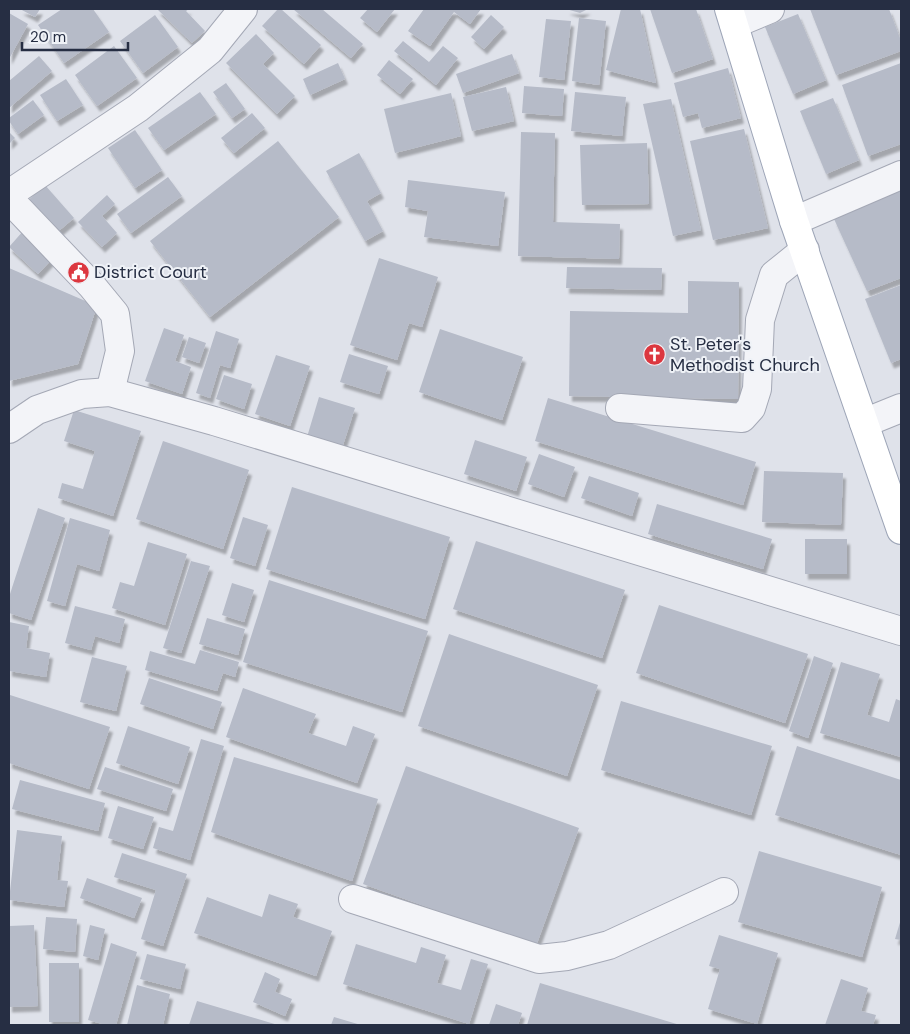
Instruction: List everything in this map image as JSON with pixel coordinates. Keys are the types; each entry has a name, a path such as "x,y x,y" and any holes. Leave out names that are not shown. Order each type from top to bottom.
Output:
{"main road":[{"path":"732,16 794,221 901,530"}],"street":[{"path":"9,194 138,108 210,50 243,9"},
{"path":"732,16 770,9"},
{"path":"794,221 901,175"},
{"path":"9,200 92,286 114,314 120,351 110,392"},
{"path":"620,408 742,418 751,408 757,389 760,320 774,275 805,250"},
{"path":"9,429 37,410 82,394 110,392 223,424 901,631"},
{"path":"864,423 901,408"},
{"path":"353,899 539,959 566,956 609,945 724,892"}],"building":[{"path":"20,9 40,9 35,17"},
{"path":"62,9 93,9 109,32 64,63 38,25"},
{"path":"157,9 189,9 186,11 205,31 192,43"},
{"path":"278,9 281,9 321,45 304,64 262,26"},
{"path":"293,9 322,9 363,44 351,58"},
{"path":"368,9 395,9 377,32 360,18"},
{"path":"424,9 481,9 470,24 454,12 430,46 408,31"},
{"path":"566,9 588,9 580,13"},
{"path":"621,9 640,9 656,83 606,70"},
{"path":"650,9 696,9 713,59 672,73"},
{"path":"810,9 889,9 901,41 901,51 836,75"},
{"path":"9,13 28,24 9,59"},
{"path":"798,14 826,80 793,94 765,27"},
{"path":"155,15 178,47 143,73 120,41"},
{"path":"491,15 504,27 484,49 471,37"},
{"path":"579,18 606,21 599,85 572,81"},
{"path":"546,19 571,21 564,80 539,77"},
{"path":"256,34 274,53 263,64 295,96 277,114 226,63"},
{"path":"403,41 429,62 443,46 458,58 436,85 394,51"},
{"path":"114,46 137,78 97,106 75,75"},
{"path":"512,54 519,73 463,93 456,74"},
{"path":"39,56 52,71 9,108 9,81"},
{"path":"389,60 413,79 400,94 377,75"},
{"path":"338,63 345,79 310,95 303,79"},
{"path":"901,63 901,144 868,156 842,85"},
{"path":"728,68 741,118 702,128 698,113 683,117 674,83"},
{"path":"66,79 83,105 57,121 40,95"},
{"path":"226,83 245,109 232,118 213,92"},
{"path":"524,86 564,89 562,116 522,113"},
{"path":"506,87 514,121 472,131 463,97"},
{"path":"200,92 216,114 164,150 148,128"},
{"path":"575,92 626,97 622,136 571,131"},
{"path":"451,93 461,136 395,153 384,109"},
{"path":"833,98 859,160 826,174 800,111"},
{"path":"671,99 701,230 673,236 643,104"},
{"path":"33,100 44,115 18,134 9,118"},
{"path":"252,113 265,128 234,153 221,138"},
{"path":"744,129 768,228 713,240 690,141"},
{"path":"135,130 162,170 135,188 108,148"},
{"path":"9,132 15,138 9,144"},
{"path":"521,132 555,133 553,222 620,224 619,259 518,256"},
{"path":"278,141 339,217 210,317 150,241"},
{"path":"647,143 649,204 582,205 580,145"},
{"path":"359,153 381,193 367,201 383,231 365,241 326,171"},
{"path":"168,177 182,196 131,233 117,214"},
{"path":"408,180 505,192 498,246 424,237 428,211 405,207"},
{"path":"45,185 74,218 54,235 25,203"},
{"path":"901,190 901,278 867,291 834,219"},
{"path":"107,195 115,204 102,216 117,233 102,247 78,222"},
{"path":"24,230 53,258 38,274 9,247"},
{"path":"379,258 438,277 422,327 409,323 397,360 350,345"},
{"path":"567,267 662,268 661,290 566,288"},
{"path":"9,268 97,306 78,364 9,381"},
{"name":"St. Peter's Methodist Church","path":"688,281 739,282 738,399 569,396 570,311 688,313"},
{"path":"901,285 901,359 891,363 865,299"},
{"path":"164,328 184,335 175,361 191,367 182,394 145,381"},
{"path":"440,329 523,357 502,420 419,392"},
{"path":"216,331 239,339 230,368 220,365 210,398 196,393"},
{"path":"189,337 206,343 199,363 182,357"},
{"path":"349,354 388,366 379,394 340,382"},
{"path":"276,355 310,366 290,426 255,414"},
{"path":"224,375 252,384 244,409 216,399"},
{"path":"319,397 355,408 342,448 307,437"},
{"path":"548,398 756,462 743,505 535,441"},
{"path":"74,410 141,431 113,516 58,498 62,483 83,489 95,451 64,441"},
{"path":"475,440 527,457 516,491 464,474"},
{"path":"163,441 249,470 223,549 136,519"},
{"path":"539,454 575,467 564,497 528,484"},
{"path":"764,471 843,473 841,525 762,522"},
{"path":"589,476 639,493 632,516 581,498"},
{"path":"292,487 450,537 425,619 266,569"},
{"path":"657,504 772,539 763,569 648,534"},
{"path":"38,508 65,518 31,620 9,613 9,597"},
{"path":"243,517 268,525 255,566 230,558"},
{"path":"70,518 110,530 99,571 77,564 65,606 47,601"},
{"path":"805,539 847,539 847,574 805,574"},
{"path":"476,541 625,590 602,658 453,609"},
{"path":"148,542 187,554 165,625 112,608 120,582 134,586"},
{"path":"191,561 210,566 181,653 163,648"},
{"path":"269,580 428,631 402,712 243,662"},
{"path":"232,583 254,590 244,622 222,615"},
{"path":"659,605 808,654 785,723 636,673"},
{"path":"75,606 125,619 119,643 95,636 91,650 65,643"},
{"path":"207,618 245,629 238,655 199,644"},
{"path":"9,622 29,626 26,648 50,653 46,677 9,671"},
{"path":"449,634 598,685 567,776 418,726"},
{"path":"200,650 239,662 235,677 223,673 217,691 145,670 150,651 195,664"},
{"path":"814,656 833,663 808,738 789,731"},
{"path":"92,657 127,666 116,711 80,702"},
{"path":"841,662 880,674 867,715 889,722 896,699 901,701 901,757 820,733"},
{"path":"149,678 222,702 213,729 140,704"},
{"path":"243,688 316,714 308,733 346,746 353,726 375,734 357,783 226,737"},
{"path":"10,695 110,727 89,789 9,763"},
{"path":"621,701 772,746 751,815 601,770"},
{"path":"128,726 190,747 178,784 116,763"},
{"path":"201,739 224,746 190,860 153,848 159,827 173,831"},
{"path":"797,746 901,780 901,855 775,815"},
{"path":"234,757 378,799 352,881 211,832"},
{"path":"406,766 579,828 536,946 363,884"},
{"path":"105,767 173,789 166,811 97,789"},
{"path":"20,780 105,803 98,831 12,809"},
{"path":"118,806 154,817 143,849 108,838"},
{"path":"17,830 62,836 57,880 68,881 64,907 9,900"},
{"path":"759,851 882,887 862,957 738,922"},
{"path":"122,853 187,874 163,946 141,939 156,890 114,877"},
{"path":"87,878 142,898 134,918 80,898"},
{"path":"269,894 298,904 293,917 332,931 316,976 194,933 207,897 262,917"},
{"path":"46,917 77,919 75,952 43,949"},
{"path":"901,919 901,940 895,939"},
{"path":"34,925 38,1006 9,1007 9,926"},
{"path":"90,925 105,929 98,960 83,956"},
{"path":"719,935 778,953 757,1024 708,1009 720,969 709,966"},
{"path":"111,943 137,952 116,1025 106,1025 88,1020"},
{"path":"356,944 416,963 421,947 446,955 437,983 461,990 471,959 488,964 469,1024 343,984"},
{"path":"147,954 186,964 180,989 140,979"},
{"path":"49,963 79,963 79,1022 49,1022"},
{"path":"265,972 280,979 275,992 292,999 285,1016 253,1002"},
{"path":"841,979 868,988 861,1011 876,1015 873,1025 825,1025"},
{"path":"540,983 680,1025 527,1025"},
{"path":"137,985 170,994 163,1025 127,1025"},
{"path":"197,1001 278,1025 189,1025"},
{"path":"496,1004 522,1013 518,1025 489,1025"},
{"path":"334,1017 361,1025 331,1025"}],"place":[{"name":"District Court","path":"78,272"},
{"name":"St. Peter's Methodist Church","path":"654,354"}]}
